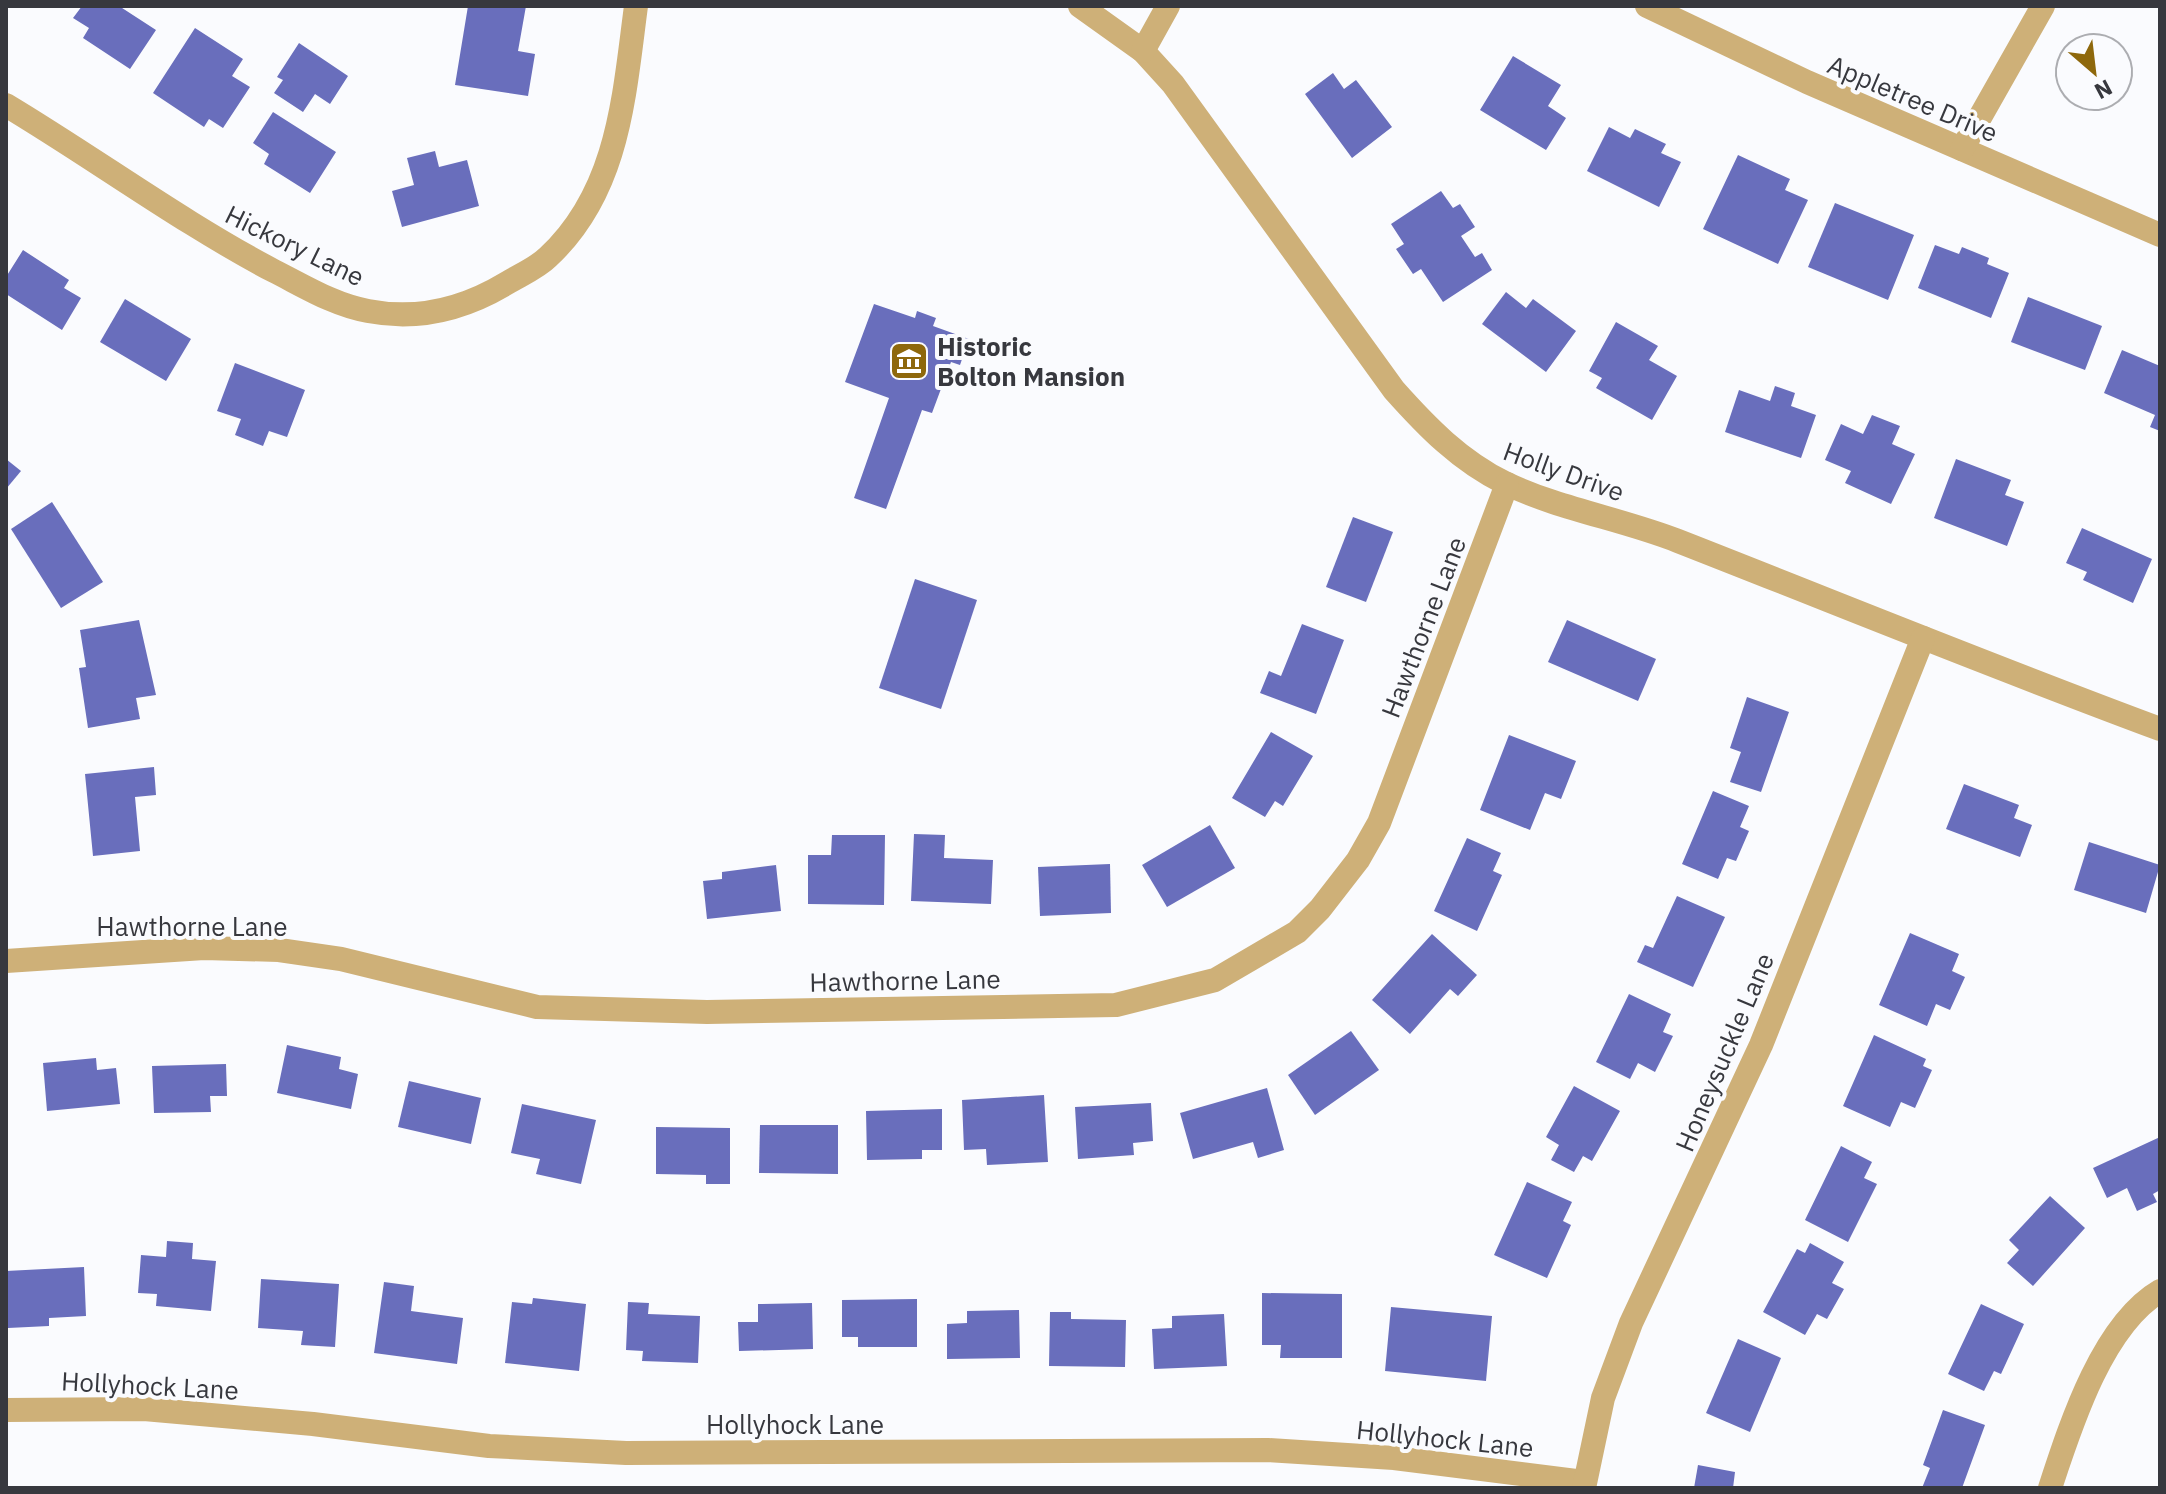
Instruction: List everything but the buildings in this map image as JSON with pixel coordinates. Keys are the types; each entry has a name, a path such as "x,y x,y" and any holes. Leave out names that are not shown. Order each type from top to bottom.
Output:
{"street":[{"name":"Hickory Lane","path":"6,105 237,251 331,300 369,311 417,315 457,308 481,298 546,259 574,230 597,194 612,158 636,6"},
{"name":"Holly Drive","path":"1080,6 1143,51 1173,84 1394,390 1436,437 1470,463 1507,484 1674,539 2160,729"},
{"path":"1143,51 1168,6"},
{"name":"Appletree Drive","path":"1647,6 1807,82 2160,235"},
{"path":"1962,149 2043,6"},
{"name":"Hawthorne Lane","path":"6,961 204,948 279,950 341,959 537,1007 707,1012 1116,1005 1215,980 1297,932 1320,909 1358,860 1379,823 1507,484"},
{"name":"Honeysuckle Lane","path":"1584,1485 1603,1398 1631,1323 1761,1045 1923,638"},
{"path":"2050,1488 2106,1350 2132,1315 2160,1291"},
{"name":"Hollyhock Lane","path":"6,1410 144,1409 313,1424 489,1446 626,1453 1268,1450 1394,1458 1584,1485"}],"place":[{"name":"Historic Bolton Mansion","path":"909,361"}]}
